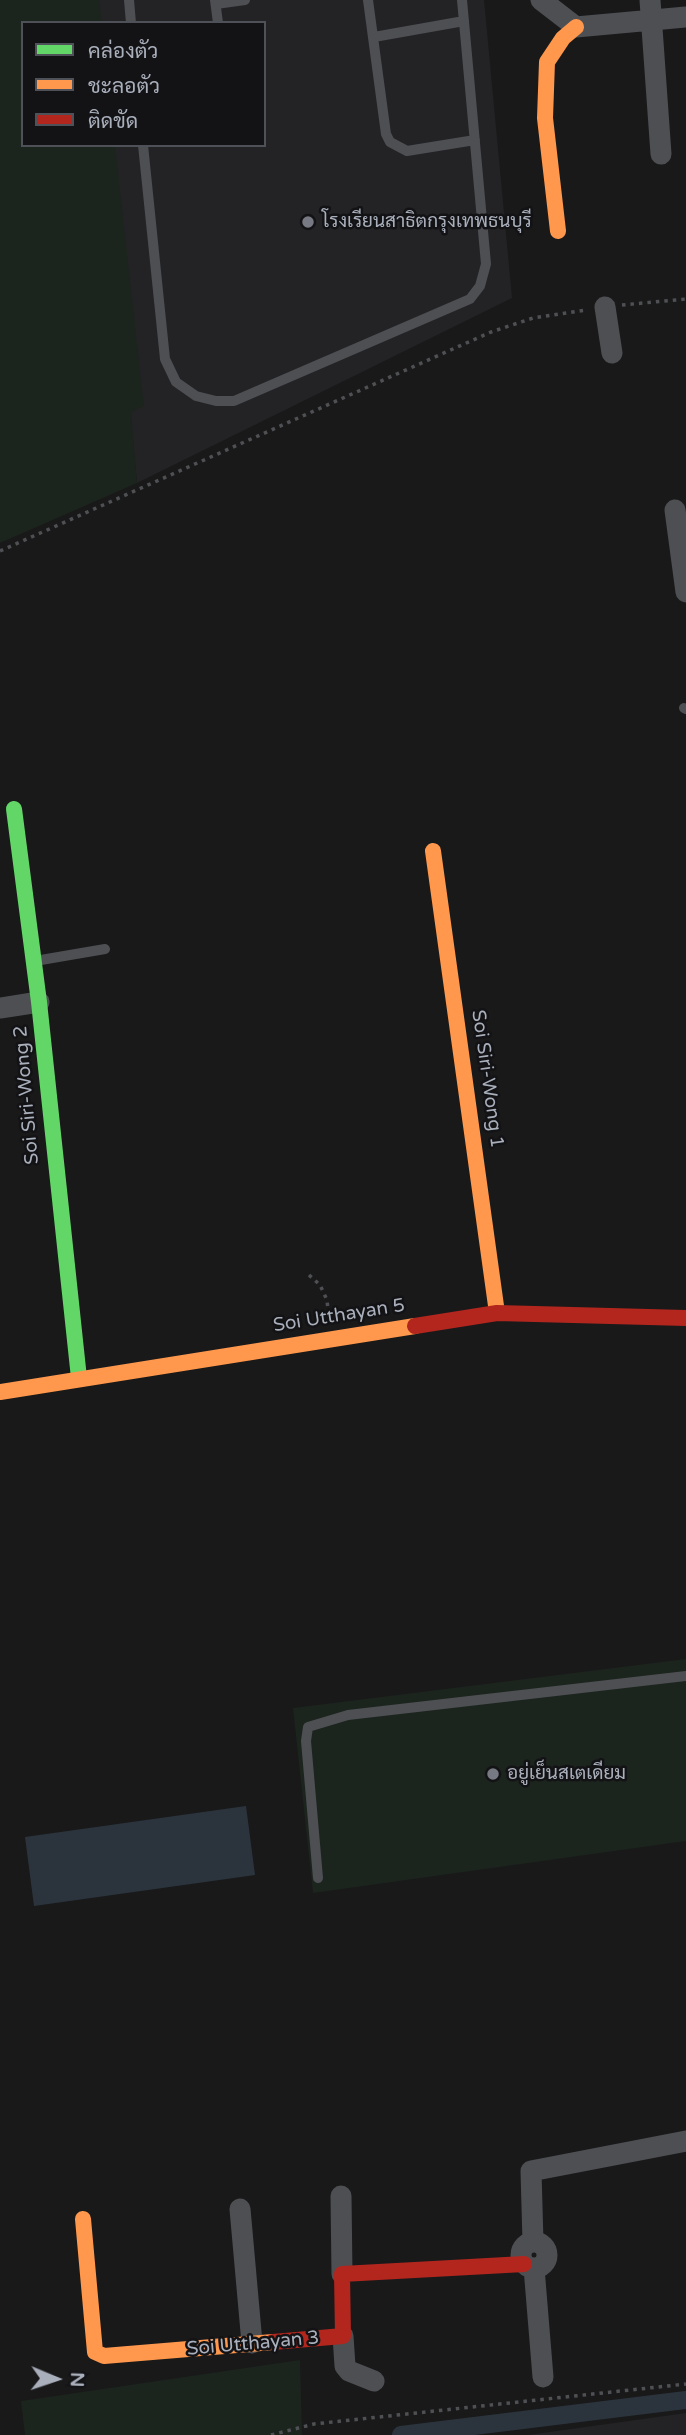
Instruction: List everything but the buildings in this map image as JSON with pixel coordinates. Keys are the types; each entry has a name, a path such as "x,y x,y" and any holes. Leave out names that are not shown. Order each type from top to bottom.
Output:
{"street":[{"path":"541,0 576,27"},
{"path":"652,10 660,154"},
{"path":"558,231 545,118 547,62 552,51 576,27 652,10 686,17"},
{"path":"605,307 612,353"},
{"path":"675,510 686,592"},
{"name":"Soi Siri-Wong 2","path":"14,809 39,1002 59,1213 79,1378"},
{"name":"Soi Siri-Wong 1","path":"433,850 498,1313"},
{"path":"0,1007 39,1002"},
{"name":"Soi Utthayan 5","path":"0,1392 498,1313 517,1311 686,1318"},
{"path":"543,2377 529,2266 520,2256 523,2248 533,2242 531,2171 686,2141"},
{"path":"341,2196 342,2274 529,2266"},
{"path":"240,2209 252,2343"},
{"name":"Soi Utthayan 3","path":"83,2219 95,2352 114,2356 343,2336 342,2274"},
{"path":"343,2336 345,2366 349,2371 374,2381"}],"lane":[{"path":"128,0 131,21"},
{"path":"218,21 215,2 245,0"},
{"path":"368,0 386,134 390,142 407,151 475,140"},
{"path":"143,147 165,359 176,382 196,396 216,401 234,401 470,299 480,286 486,264 462,0"},
{"path":"374,37 464,21"},
{"path":"34,961 105,949"},
{"path":"318,1878 306,1741 308,1727 348,1715 686,1676"}],"path":[{"path":"0,551 491,332 533,318 686,299"},
{"path":"309,1275 320,1285 327,1300 331,1338"},
{"path":"271,2435 314,2424 686,2384"}],"shaded area":[{"path":"0,0 99,0 102,21 21,21 21,147 115,147 144,406 131,412 137,483 0,543"},
{"name":"โรงเรียนสาธิตกรุงเทพธนบุรี","path":"88,0 484,0 512,298 137,483 103,147 266,147 266,21 91,21"},
{"name":"อยู่เย็นสเตเดียม","path":"686,1659 686,1841 313,1893 293,1708"},
{"path":"246,1806 255,1875 34,1906 25,1837"},
{"path":"300,2360 302,2435 25,2435 21,2401"},
{"path":"686,2413 686,2435 528,2435"}],"waterway":[{"path":"401,2435 686,2400"}],"traffic: fast":[{"path":"14,809 39,1002 79,1378"}],"traffic: slow":[{"path":"558,231 545,118 547,62 563,38 576,27"},
{"path":"433,851 497,1313"},
{"path":"0,1392 415,1326"},
{"path":"83,2219 95,2352 104,2356 273,2342"}],"traffic: jam":[{"path":"415,1326 497,1313 686,1318"},
{"path":"273,2342 343,2336 342,2274 524,2264"}],"place":[{"name":"โรงเรียนสาธิตกรุงเทพธนบุรี","path":"308,222"},
{"name":"อยู่เย็นสเตเดียม","path":"493,1774"}]}
